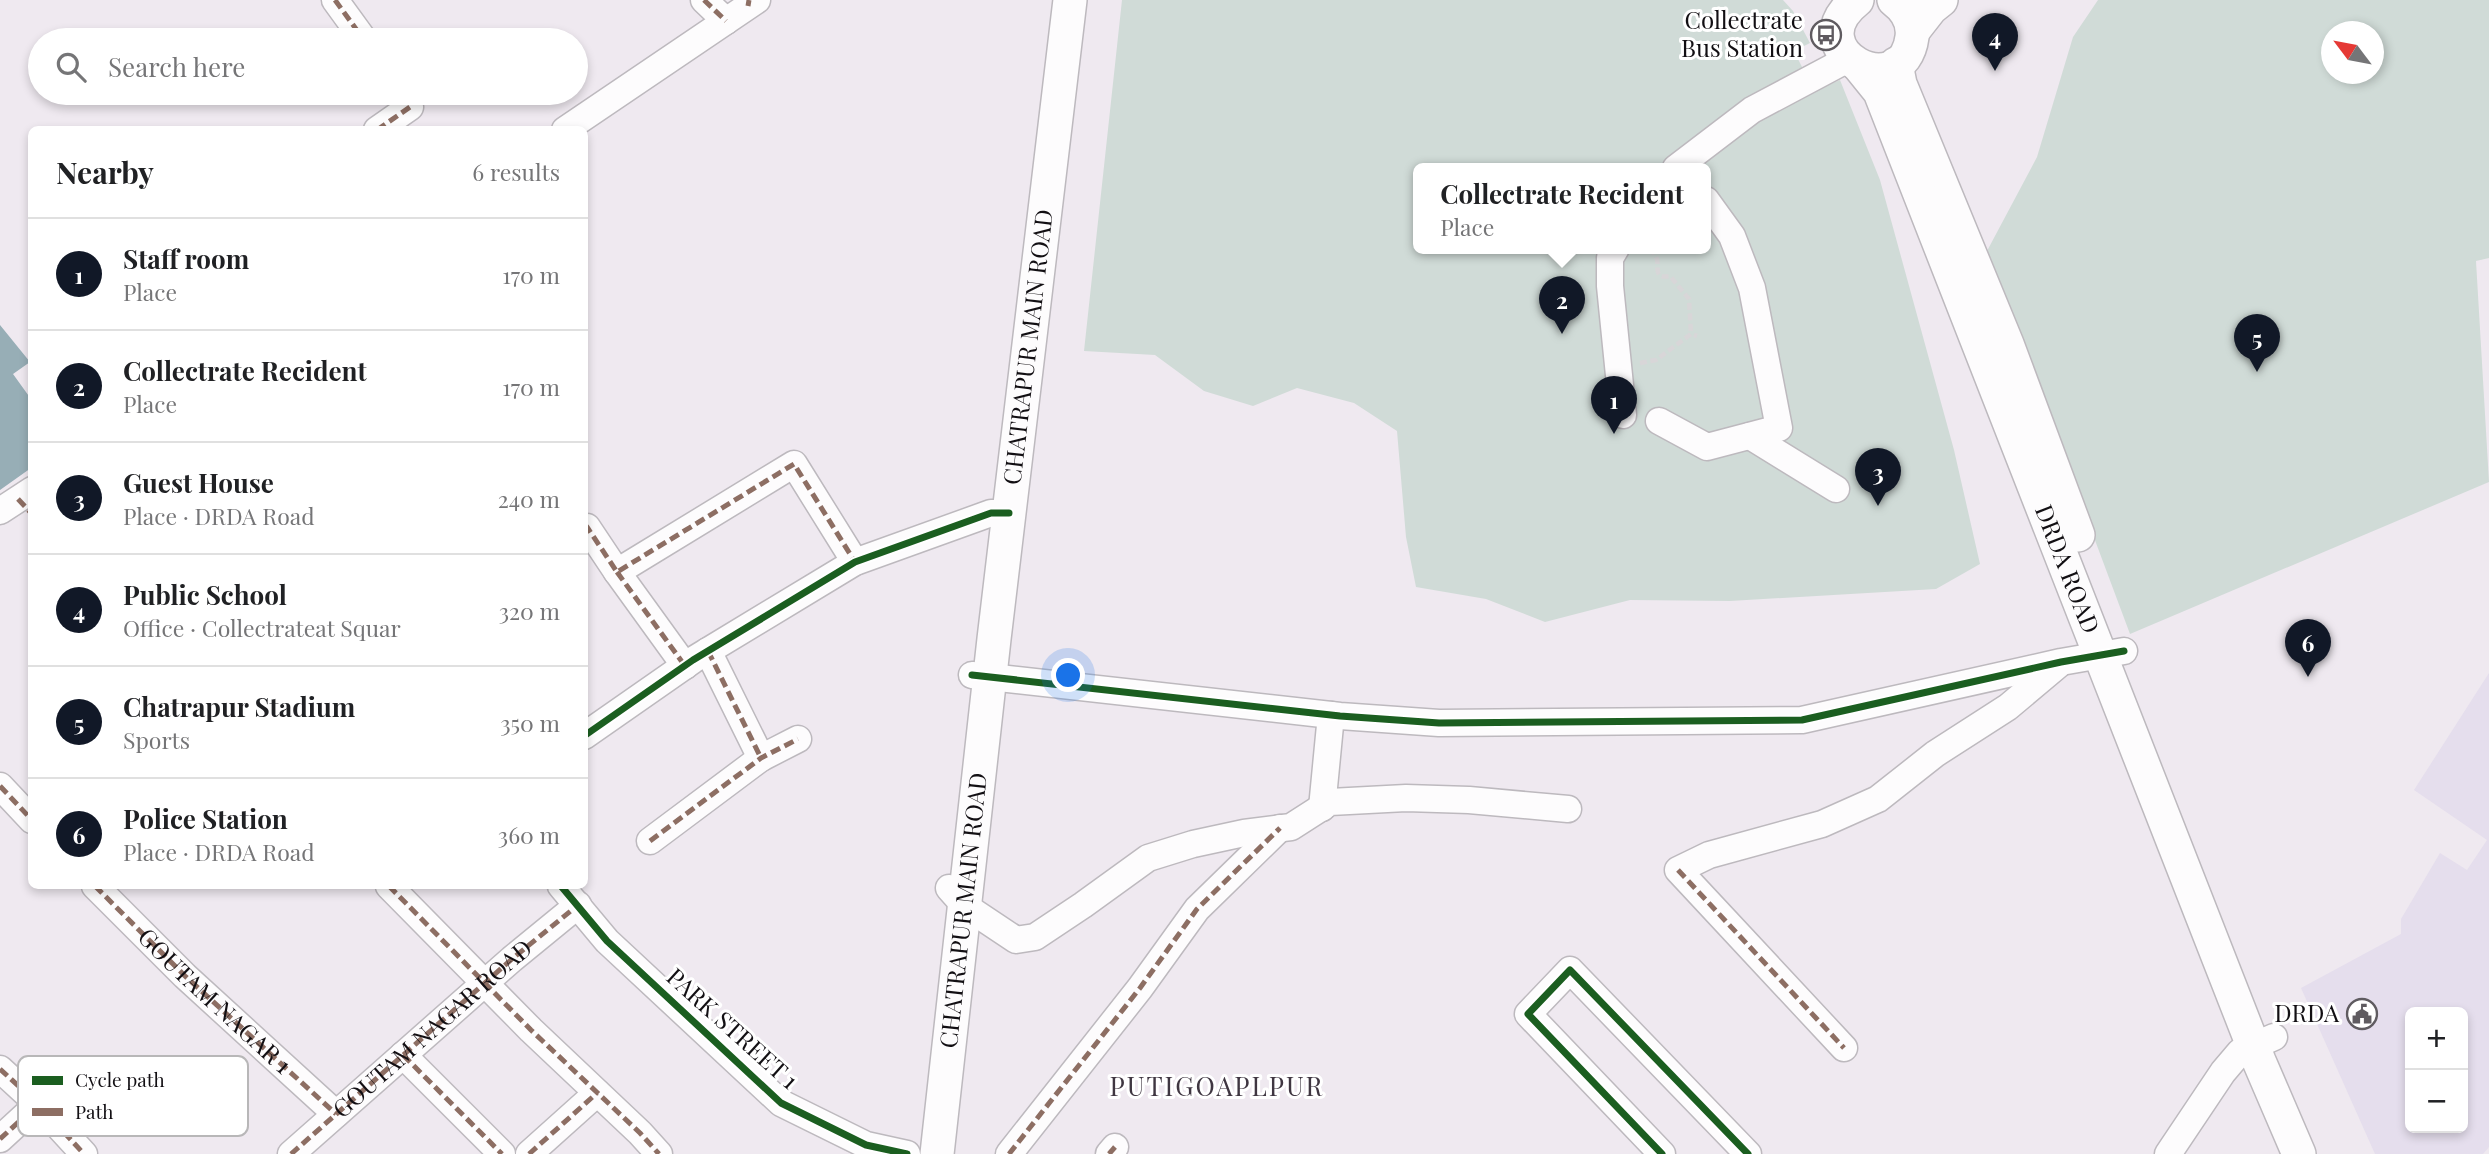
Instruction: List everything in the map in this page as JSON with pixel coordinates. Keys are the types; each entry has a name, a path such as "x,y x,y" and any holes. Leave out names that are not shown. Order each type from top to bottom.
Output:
{"main road":[{"name":"CHATRAPUR MAIN ROAD","path":"937,1154 957,897 1000,513 1052,0"},
{"name":"CHATRAPUR MAIN ROAD","path":"1000,513 1070,0"},
{"path":"1841,8 1838,37 1842,49 1854,63 1879,70 1896,64 1906,55 1911,43 1913,31 1910,18 1895,0"},
{"path":"1913,31 1941,0"},
{"name":"DRDA ROAD","path":"1854,63 1880,92 2113,654 2263,1042 2299,1154"},
{"name":"DRDA ROAD","path":"1896,64 1900,85 2007,344 2113,654"},
{"name":"CHATRAPUR MAIN ROAD","path":"920,1154 957,897"},
{"name":"DRDA ROAD","path":"2263,1042 2319,1154"}],"street":[{"path":"335,0 355,28"},
{"path":"704,0 726,21"},
{"path":"571,126 751,2"},
{"path":"1683,163 1752,110 1854,63"},
{"path":"383,126 410,107 409,105"},
{"path":"1659,421 1707,447 1779,428 1752,288 1732,236 1711,207"},
{"path":"1612,254 1610,286 1623,415"},
{"path":"1750,436 1836,489"},
{"path":"617,572 794,464 855,562"},
{"path":"588,733 708,651 855,562 1000,513"},
{"path":"588,528 685,666"},
{"path":"708,651 761,758"},
{"path":"981,676 1331,715 1439,723 1802,720 2062,662 2113,654"},
{"path":"1844,1048 1678,870 1709,855 1822,824 1878,799 1935,754 2008,707 2062,662"},
{"path":"1321,808 1331,715"},
{"path":"650,841 761,758 798,739"},
{"path":"0,786 28,816"},
{"path":"957,897 1016,940 1035,937 1149,858 1206,841 1291,827 1330,802 1406,798 1469,800 1568,809"},
{"path":"1009,1154 1140,988 1197,909 1280,828"},
{"name":"GOUTAM NAGAR 1","path":"98,889 185,976 336,1114"},
{"path":"392,889 659,1154"},
{"name":"GOUTAM NAGAR ROAD","path":"291,1154 484,983 569,895"},
{"name":"PARK STREET 1","path":"569,895 607,941 781,1103 866,1145 907,1154"},
{"path":"1662,1154 1528,1014 1570,970 1748,1154"},
{"path":"2168,1154 2223,1072 2240,1052 2263,1042"},
{"path":"403,1055 502,1154"},
{"path":"0,1069 18,1086"},
{"path":"529,1154 597,1093"},
{"path":"0,1139 18,1122"},
{"path":"67,1136 84,1154"}],"path":[{"path":"1618,365 1656,360 1694,335 1689,299 1670,276 1658,274 1654,254"}],"shaded area":[{"path":"1122,0 1783,0 1793,11 1810,43 1794,51 1814,91 1840,80 1880,180 1954,450 1980,564 1936,589 1730,601 1630,600 1545,622 1486,599 1416,587 1406,537 1397,431 1354,403 1297,388 1253,406 1204,391 1155,355 1084,351"},
{"path":"2098,0 2489,0 2489,258 2476,261 2489,482 2130,634 1987,251 2037,157 2073,37"},
{"path":"2489,673 2489,1147 2483,1154 2375,1154 2301,988 2401,934 2401,919 2440,853 2467,870 2487,840 2414,790"}],"water":[{"path":"0,325 28,360 28,363 13,374 28,395 28,470 0,490"}],"marked path":[{"path":"335,0 355,28"},
{"path":"704,0 726,21"},
{"path":"748,6 749,0"},
{"path":"383,126 410,107 409,105"},
{"path":"588,528 617,572 794,464 855,562"},
{"path":"18,499 28,510"},
{"path":"617,572 685,666"},
{"path":"708,651 761,758"},
{"path":"650,841 761,758 798,739"},
{"path":"0,786 28,816"},
{"path":"1009,1154 1140,988 1197,909 1280,828"},
{"path":"1678,870 1844,1048"},
{"path":"98,889 185,976 336,1114"},
{"path":"392,889 531,1030 659,1154"},
{"path":"291,1154 512,959 578,905"},
{"path":"403,1055 502,1154"},
{"path":"0,1069 18,1086"},
{"path":"529,1154 597,1093"},
{"path":"0,1139 18,1122"},
{"path":"67,1136 84,1154"},
{"path":"1109,1154 1115,1147"}],"cycle path":[{"path":"588,733 693,660 855,562 991,513 1009,513"},
{"path":"972,675 1340,716 1439,723 1802,720 2061,662 2124,651"},
{"path":"564,889 607,941 781,1103 866,1145 907,1154"},
{"path":"1662,1154 1528,1014 1570,970 1748,1154"}],"place":[{"name":"Collectrate Bus Station","path":"1826,35"},
{"name":"Public School","path":"1995,71"},
{"name":"Collectrate Recident","path":"1562,334"},
{"name":"Chatrapur Stadium","path":"2257,372"},
{"name":"Staff room","path":"1614,434"},
{"name":"Guest House","path":"1878,506"},
{"name":"Police Station","path":"2308,677"},
{"name":"DRDA","path":"2362,1014"}],"district":[{"name":"PUTIGOAPLPUR","path":"1217,1087"}]}
